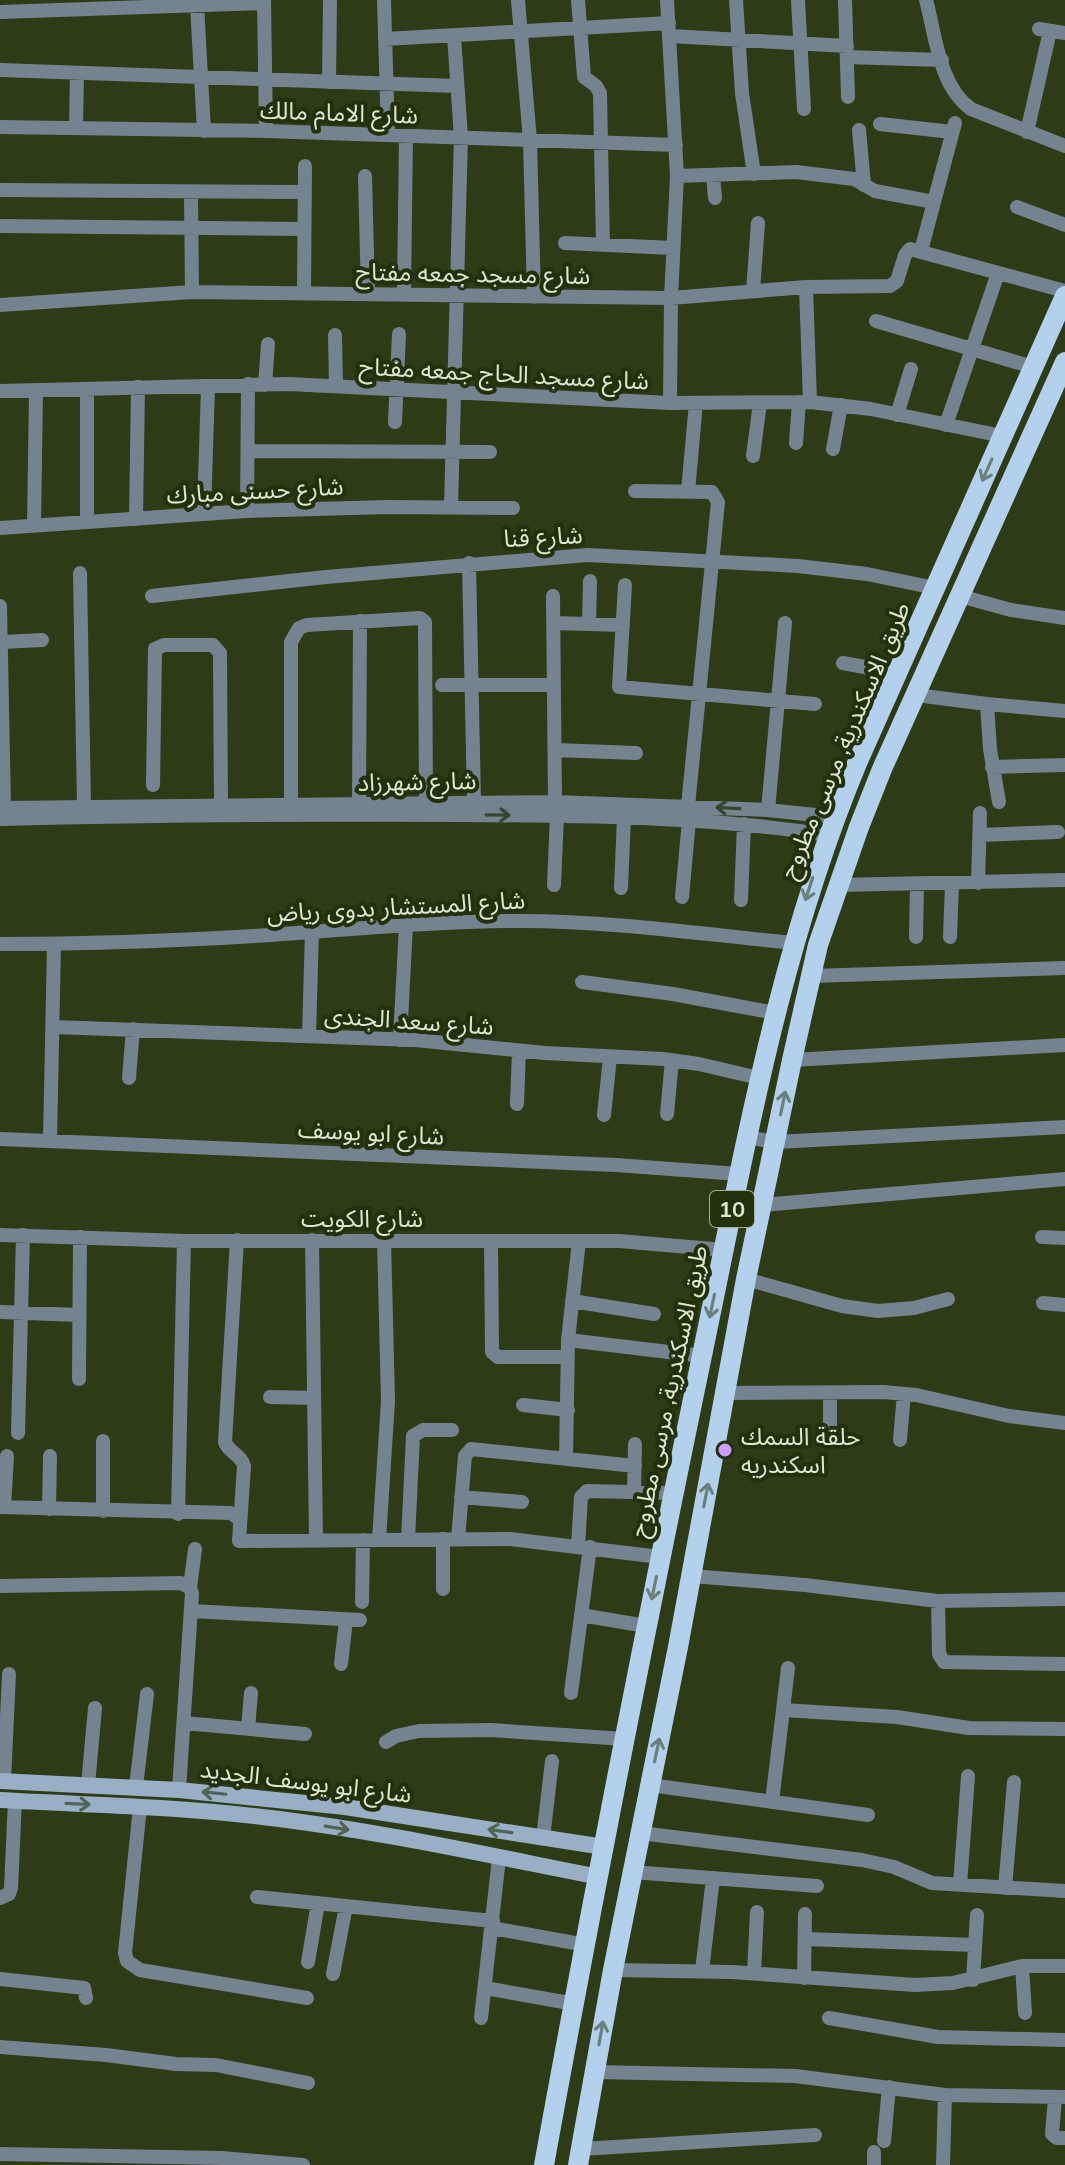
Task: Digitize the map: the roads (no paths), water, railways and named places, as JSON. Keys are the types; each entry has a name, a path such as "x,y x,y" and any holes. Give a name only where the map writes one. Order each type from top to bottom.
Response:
{"main road":[{"name":"طريق الاسكندرية, مرسى مطروح","path":"544,2165 644,1634 759,1078 793,943 831,826 1065,294"},
{"name":"طريق الاسكندرية, مرسى مطروح","path":"581,2149 746,1279 810,976 838,885 882,769 1064,366"},
{"path":"644,1634 678,1647"},
{"path":"551,2128 581,2149"}],"street":[{"path":"329,82 330,0"},
{"path":"384,0 388,135"},
{"path":"518,0 530,140 534,297"},
{"path":"578,0 584,77 600,93 603,245"},
{"path":"667,0 677,176 670,403"},
{"path":"736,0 742,93 754,174"},
{"path":"798,0 804,109"},
{"path":"845,0 848,97"},
{"path":"926,0 947,81 961,102 971,109 1065,146"},
{"path":"0,12 39,6 264,2 266,131"},
{"path":"204,131 201,78 207,3"},
{"path":"385,39 581,29 669,30 737,40 942,60"},
{"path":"1027,132 1056,29"},
{"path":"451,507 461,137 454,36"},
{"path":"0,70 457,86"},
{"path":"76,128 77,73"},
{"path":"880,124 954,127 921,251 1065,294"},
{"name":"شارع الامام مالك","path":"0,127 266,131 676,145"},
{"path":"859,130 864,185"},
{"path":"404,293 406,136"},
{"path":"304,292 305,166"},
{"path":"677,176 796,172 854,179 875,191 934,202"},
{"path":"713,175 715,198"},
{"path":"365,176 368,293"},
{"path":"0,190 305,192"},
{"path":"191,193 192,292"},
{"path":"1017,207 1065,225"},
{"path":"753,291 758,223"},
{"path":"0,226 304,229"},
{"path":"565,243 673,248"},
{"name":"شارع مسجد جمعه مفتاح","path":"0,305 192,292 671,298 806,287 894,284 907,251 921,251"},
{"path":"946,425 998,273"},
{"path":"796,443 804,402 806,287"},
{"path":"876,321 1033,367"},
{"path":"395,422 399,334"},
{"path":"335,335 336,386"},
{"path":"265,385 268,344"},
{"path":"897,415 911,369"},
{"path":"247,511 248,384"},
{"name":"شارع مسجد الحاج جمعه مفتاح","path":"0,391 248,384 670,403 804,402 841,405 1002,436"},
{"path":"204,513 208,386"},
{"path":"136,519 138,387"},
{"path":"87,389 87,522"},
{"path":"34,526 36,391"},
{"path":"688,491 696,403"},
{"path":"753,456 760,403"},
{"path":"833,449 841,405"},
{"path":"248,451 490,452"},
{"path":"635,491 712,492 718,502 682,897"},
{"name":"شارع حسنى مبارك","path":"0,528 247,511 513,508"},
{"name":"شارع قنا","path":"152,596 469,563 588,555 833,569 935,588"},
{"path":"469,563 474,802"},
{"path":"80,573 84,807"},
{"path":"589,624 590,581"},
{"path":"625,585 619,687 815,704"},
{"path":"553,596 554,885"},
{"path":"960,596 1011,610 1065,618"},
{"path":"0,606 1,812"},
{"path":"298,807 291,642 294,634 307,625 420,618 425,622 426,802"},
{"path":"359,803 360,621"},
{"path":"553,623 623,625"},
{"path":"768,810 785,623"},
{"path":"2,642 42,640"},
{"path":"153,785 155,649 164,645 213,645 220,653 221,805"},
{"path":"843,663 897,673"},
{"path":"442,685 554,685"},
{"path":"916,695 1065,711"},
{"path":"987,704 992,767 999,802"},
{"path":"555,750 636,753"},
{"path":"992,767 1065,765"},
{"name":"شارع شهرزاد","path":"1,812 474,802 624,817 768,810 831,826"},
{"name":"شارع شهرزاد","path":"25,813 84,807 221,805 556,809 689,813 744,824 831,826"},
{"path":"978,883 980,813"},
{"path":"621,888 624,817"},
{"path":"741,900 744,824"},
{"path":"980,835 1058,832"},
{"path":"838,885 1065,880"},
{"path":"950,937 952,884"},
{"path":"916,937 917,885"},
{"name":"شارع المستشار بدوى رياض","path":"0,944 54,944 468,922 630,925 793,943"},
{"path":"400,1040 406,925"},
{"path":"309,1036 312,931"},
{"path":"50,1141 54,944"},
{"path":"810,976 1065,968"},
{"path":"582,982 673,994 775,1013"},
{"name":"شارع سعد الجندى","path":"53,1027 400,1040 672,1060 759,1078"},
{"path":"129,1078 133,1029"},
{"path":"792,1060 1065,1045"},
{"path":"517,1104 519,1051"},
{"path":"604,1115 610,1057"},
{"path":"667,1114 672,1060"},
{"path":"747,1137 775,1142 1065,1127"},
{"name":"شارع ابو يوسف","path":"0,1139 584,1163 739,1174"},
{"path":"762,1205 1065,1179"},
{"name":"شارع الكويت","path":"0,1235 184,1241 632,1241 724,1250"},
{"path":"18,1433 23,1235"},
{"path":"79,1379 80,1237"},
{"path":"1042,1237 1065,1238"},
{"path":"237,1240 225,1442 240,1457 244,1466 238,1537 242,1542 510,1539 660,1557"},
{"path":"312,1240 316,1540"},
{"path":"362,1602 388,1401 384,1240"},
{"path":"178,1514 184,1241"},
{"path":"491,1241 492,1352 498,1357 567,1357"},
{"path":"566,1459 568,1340 579,1241"},
{"path":"746,1279 842,1306 878,1311 914,1308 948,1299"},
{"path":"572,1301 654,1314"},
{"path":"1043,1303 1065,1305"},
{"path":"0,1312 79,1315"},
{"path":"568,1340 702,1356"},
{"path":"725,1393 904,1394 1009,1416 1065,1423"},
{"path":"830,1393 830,1439"},
{"path":"900,1440 904,1394"},
{"path":"270,1397 314,1398"},
{"path":"523,1405 568,1410"},
{"path":"408,1539 413,1436 423,1430 452,1430"},
{"path":"103,1441 103,1511"},
{"path":"634,1493 635,1444"},
{"path":"443,1589 450,1539 461,1497 465,1456 471,1449 635,1466"},
{"path":"7,1456 2,1507 231,1513 239,1519"},
{"path":"49,1509 50,1456"},
{"path":"571,1693 581,1615 584,1493 592,1490 674,1493"},
{"path":"461,1497 522,1502"},
{"path":"179,1790 190,1588 195,1549"},
{"path":"691,1576 805,1585 938,1601 1065,1599"},
{"path":"0,1586 181,1583 190,1588"},
{"path":"938,1601 939,1654 944,1662 1065,1664"},
{"path":"191,1611 353,1620 341,1664"},
{"path":"581,1615 644,1634"},
{"path":"772,1802 788,1668"},
{"path":"2,1781 9,1674"},
{"path":"248,1729 251,1693"},
{"path":"136,1787 147,1694"},
{"path":"88,1785 95,1708"},
{"path":"783,1710 883,1715 969,1728 1065,1729"},
{"path":"184,1723 305,1734"},
{"path":"386,1742 407,1732 419,1731 505,1731 625,1739"},
{"path":"543,1838 552,1761"},
{"path":"960,1885 968,1776"},
{"name":"شارع ابو يوسف الجديد","path":"2,1781 179,1790 345,1807 604,1847"},
{"path":"1005,1888 1014,1782"},
{"path":"650,1785 868,1815"},
{"path":"0,1898 9,1894 11,1888 7,1800"},
{"name":"شارع ابو يوسف الجديد","path":"7,1800 265,1817 378,1834 599,1877"},
{"path":"140,1807 125,1953 127,1961 140,1970 307,1998"},
{"path":"640,1833 862,1860 894,1867 932,1883 1065,1891"},
{"path":"481,2018 499,1858"},
{"path":"632,1872 817,1886"},
{"path":"702,1971 713,1878"},
{"path":"257,1897 492,1925 586,1945"},
{"path":"308,1962 318,1903"},
{"path":"333,1974 346,1906"},
{"path":"754,1973 757,1912"},
{"path":"804,1978 805,1914"},
{"path":"973,1980 977,1915"},
{"path":"805,1939 975,1945"},
{"path":"613,1970 754,1973 915,1985 973,1980 1022,1966 1065,1966"},
{"path":"1022,1966 1025,2013"},
{"path":"0,1979 84,1988 86,1998"},
{"path":"485,1988 575,2004"},
{"path":"829,2018 938,2037 1065,2040"},
{"path":"0,2047 216,2065 308,2083"},
{"path":"595,2072 795,2076 945,2095 1060,2098 1052,2134 1065,2138"},
{"path":"877,2153 889,2087"},
{"path":"943,2165 945,2095"},
{"path":"581,2149 815,2135"},
{"path":"0,2154 21,2160 221,2161 303,2165"}],"place":[{"name":"حلقة السمك اسكندريه","path":"725,1450"}]}
